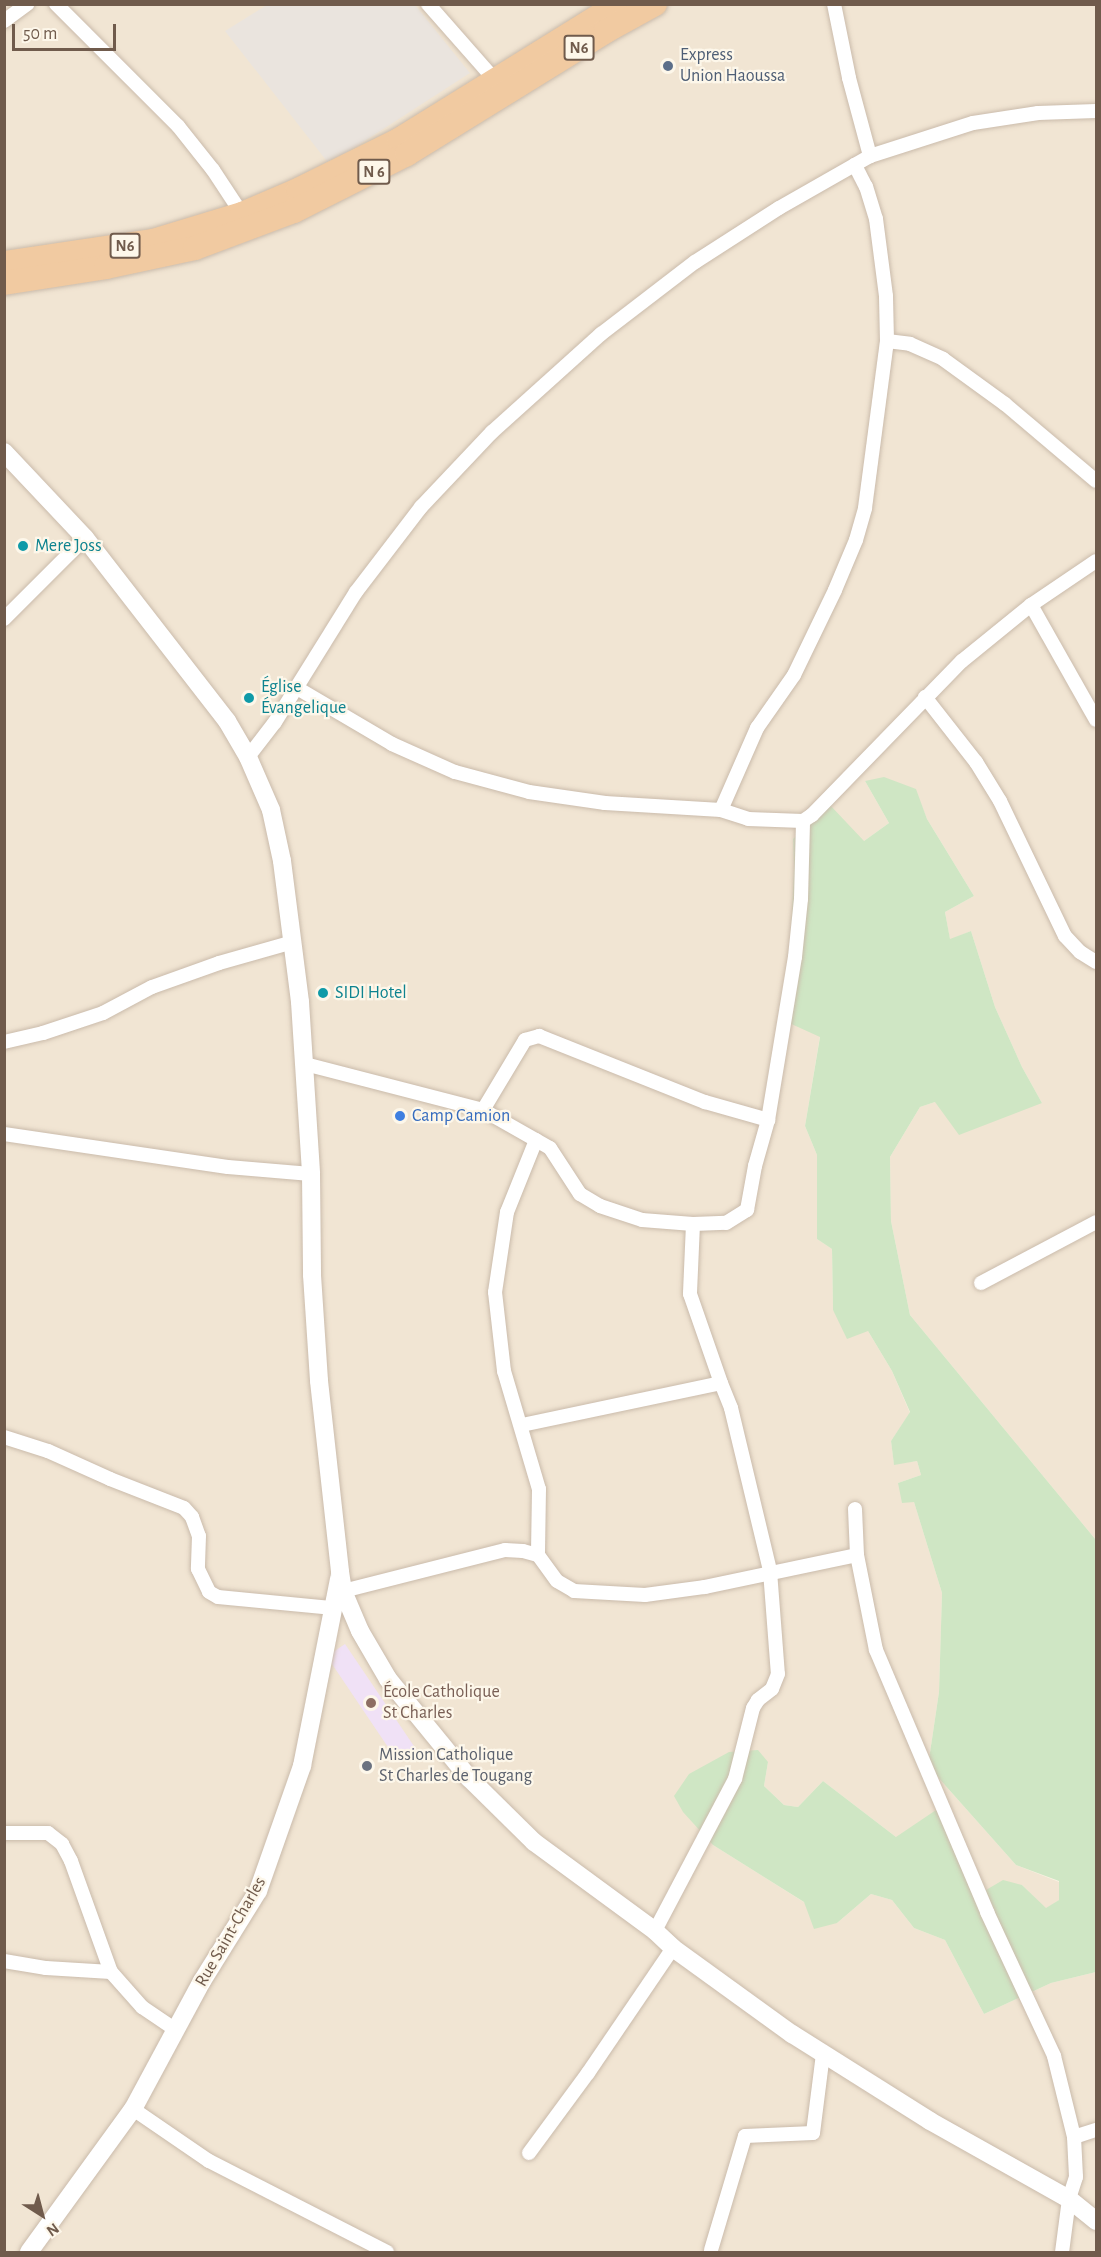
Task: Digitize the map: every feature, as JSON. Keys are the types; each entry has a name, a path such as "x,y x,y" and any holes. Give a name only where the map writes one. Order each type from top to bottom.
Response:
{"highway":[{"name":"N6","path":"499,87 618,4"},
{"name":"N6","path":"499,87 656,4"},
{"name":"N 6","path":"239,224 346,177 399,140 499,87"},
{"name":"N6","path":"4,263 153,241 239,224"},
{"name":"N6","path":"4,283 156,257 239,224"}],"street":[{"path":"4,21 27,4"},
{"path":"56,4 178,126 213,170 239,224"},
{"path":"428,4 499,87"},
{"path":"834,4 849,78 870,156"},
{"path":"248,757 297,688 356,592 413,516 492,432 602,334 695,262 779,208 870,156 973,123 1038,113 1096,111"},
{"path":"721,810 757,728 794,675 856,540 865,508 887,341 884,264 876,219 866,187 855,165"},
{"path":"887,341 910,344 943,358 1005,404 1096,481"},
{"path":"4,452 86,538 227,721 248,757 271,810 282,861 293,942 305,1064 311,1174 312,1275 319,1381 340,1572 343,1591 360,1631 388,1679 469,1778 534,1842 655,1931 673,1948 823,2055 930,2121 1069,2199 1096,2221"},
{"path":"4,619 86,538"},
{"path":"297,688 392,744 455,772 529,792 605,803 721,810 748,819 803,821 812,815 925,697 992,635 1031,605 1096,561"},
{"path":"1031,605 1096,720"},
{"path":"925,697 976,762 1000,801 1065,936 1080,952 1096,962"},
{"path":"305,1064 483,1110 550,1148 580,1194 600,1206 642,1220 693,1224 726,1223 747,1210 755,1166 768,1120 795,957 801,899 803,821"},
{"path":"4,1042 83,1020 152,987 219,963 293,942"},
{"path":"483,1110 525,1040 539,1036 705,1102 768,1120"},
{"path":"4,1134 228,1167 311,1174"},
{"path":"536,1140 507,1212 495,1292 504,1371 522,1425 539,1489 538,1556"},
{"path":"981,1283 1096,1222"},
{"path":"655,1931 735,1779 753,1708 758,1700 772,1689 778,1674 770,1571 732,1408 690,1294 693,1224"},
{"path":"522,1425 721,1383"},
{"path":"4,1437 48,1451 110,1479 184,1508 192,1517 199,1536 198,1569 202,1583 209,1592 218,1597 333,1608"},
{"path":"855,1509 857,1555 876,1650 987,1912 1054,2056 1074,2137 1076,2177 1069,2199 1062,2253"},
{"path":"343,1591 505,1550 523,1551 538,1556 557,1581 574,1591 645,1596 705,1587 770,1571 857,1555"},
{"name":"Rue Saint-Charles","path":"30,2253 133,2109 176,2030 258,1891 302,1766 340,1572"},
{"path":"4,1833 48,1833 62,1844 71,1861 111,1972 142,2007 176,2030"},
{"path":"530,2153 606,2048 673,1948"},
{"path":"4,1961 46,1968 111,1972"},
{"path":"711,2250 745,2136 813,2133 823,2055"},
{"path":"133,2109 209,2161 387,2253"},
{"path":"1074,2137 1096,2130"}],"shaded area":[{"path":"5,5 1096,5 1096,1540 910,1315 891,1221 890,1157 920,1107 935,1102 1042,1103 1022,1067 995,1007 971,931 950,940 945,912 974,896 927,819 915,789 865,781 889,823 864,841 793,839 794,867 787,1021 820,1036 805,1126 817,1155 817,1239 832,1249 833,1310 868,1331 892,1371 910,1413 891,1441 894,1464 917,1461 921,1475 898,1483 914,1502 942,1593 939,1692 928,1766 1016,1865 1059,1882 1059,1900 1046,1909 1022,1885 981,1894 896,1837 823,1781 798,1807 784,1805 764,1786 768,1762 713,1845 837,1923 871,1894 892,1900 914,1928 945,1940 984,2014 1051,1983 1096,1972 1096,2252 5,2252"},
{"path":"267,5 415,5 470,73 329,164 225,31"},
{"name":"École Catholique St Charles","path":"345,1644 417,1750 398,1762 327,1656"}],"green space":[{"path":"884,777 916,789 927,819 974,896 945,912 950,939 971,931 995,1007 1022,1067 1042,1103 959,1135 935,1102 920,1107 890,1157 891,1221 910,1315 1096,1540 1096,1972 1051,1983 984,2014 945,1940 914,1928 892,1900 871,1894 837,1923 814,1929 804,1902 713,1845 683,1812 674,1796 689,1774 729,1752 758,1750 768,1762 764,1786 784,1805 798,1807 823,1781 896,1837 939,1808 981,1893 1003,1880 1022,1885 1046,1908 1059,1900 1059,1881 1016,1865 928,1766 939,1692 942,1593 914,1502 902,1503 898,1483 921,1475 917,1461 894,1465 891,1441 910,1412 892,1371 868,1331 847,1339 833,1310 832,1249 817,1239 817,1155 805,1126 820,1037 787,1022 794,867 793,839 829,804 864,841 889,823 865,781"}],"place":[{"name":"Express Union Haoussa","path":"668,66"},
{"name":"Mere Joss","path":"23,546"},
{"name":"Église Évangelique","path":"249,698"},
{"name":"SIDI Hotel","path":"323,993"},
{"name":"Camp Camion","path":"400,1116"},
{"name":"École Catholique St Charles","path":"371,1703"},
{"name":"Mission Catholique St Charles de Tougang","path":"367,1766"}]}
